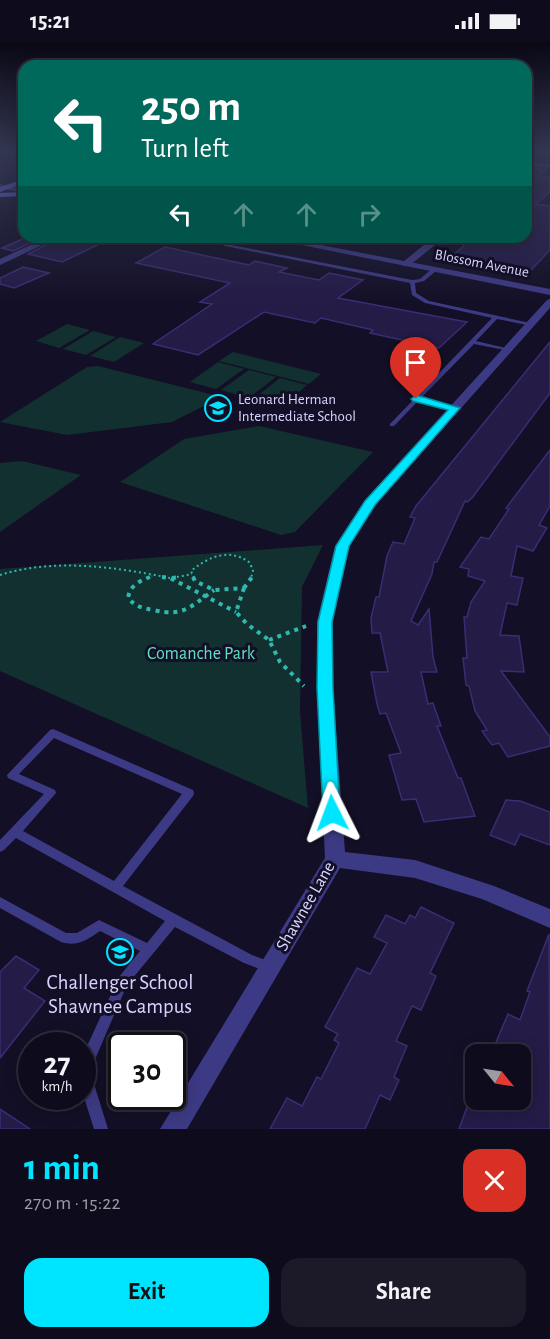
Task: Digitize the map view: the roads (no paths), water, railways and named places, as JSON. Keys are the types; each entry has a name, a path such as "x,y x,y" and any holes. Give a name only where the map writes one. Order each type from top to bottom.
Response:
{"street":[{"path":"0,261 41,243"},
{"name":"Blossom Avenue","path":"297,243 550,292"},
{"path":"406,264 433,243"},
{"name":"Shawnee Lane","path":"172,1129 335,859 325,688 325,622 342,546 370,503 550,302"},
{"path":"335,859 415,869 487,892 550,919"}],"lane":[{"path":"221,243 412,282 422,280 435,269"},
{"path":"412,282 414,294 427,302 532,324"},
{"path":"392,425 496,317"},
{"path":"474,342 508,350"},
{"path":"416,399 454,408"},
{"path":"0,848 51,794 12,775 53,733 189,793 116,887"},
{"path":"15,832 173,920 248,959 270,967"},
{"path":"0,902 65,938 79,938 99,925 148,949"},
{"path":"101,1129 83,1071 123,981 173,920"}],"place":[{"name":"Leonard Herman Intermediate School","path":"218,408"},
{"name":"Challenger School Shawnee Campus","path":"120,952"}],"park label":[{"name":"Comanche Park","path":"201,653"}]}
